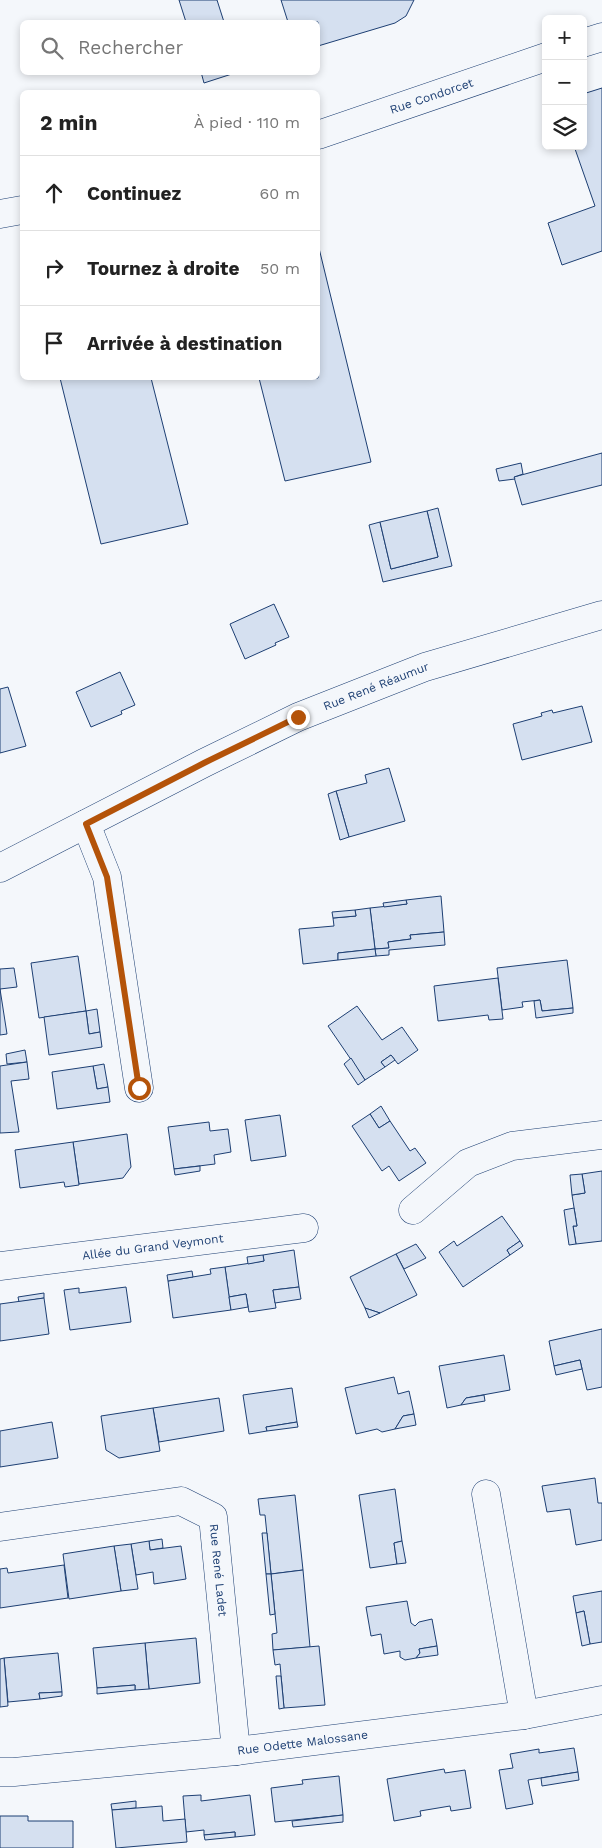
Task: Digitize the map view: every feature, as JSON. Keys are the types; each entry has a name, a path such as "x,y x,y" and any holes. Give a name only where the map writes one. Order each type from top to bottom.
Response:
{"street":[{"path":"587,42 602,37"},
{"name":"Rue Condorcet","path":"320,134 542,58"},
{"path":"0,214 20,210"},
{"name":"Rue René Réaumur","path":"0,868 298,717 425,667 602,615"},
{"path":"86,824 107,877 139,1088"},
{"path":"413,1210 468,1163 512,1146 602,1135"},
{"name":"Allée du Grand Veymont","path":"0,1266 304,1228"},
{"path":"486,1494 524,1715"},
{"name":"Rue René Ladet","path":"0,1528 181,1501 213,1517 236,1752"},
{"name":"Rue Odette Malossane","path":"0,1772 236,1752 524,1715 602,1700"}],"building":[{"path":"179,0 217,0 223,20 185,20"},
{"path":"281,0 414,0 406,16 395,23 320,45 320,20 287,20"},
{"path":"202,75 229,75 204,83"},
{"path":"602,88 602,251 562,265 548,223 595,206 575,150 587,150 587,93"},
{"path":"320,252 371,462 285,481 260,380 320,380"},
{"path":"60,380 152,380 188,524 101,544"},
{"path":"602,453 602,485 522,505 514,477"},
{"path":"521,463 523,474 514,477 515,479 499,481 496,469"},
{"path":"438,508 452,566 383,582 369,525 380,522 391,569 438,557 427,511"},
{"path":"427,511 438,557 391,569 380,522"},
{"path":"274,604 289,637 245,659 230,624"},
{"path":"120,672 135,705 121,711 122,714 91,727 76,692"},
{"path":"8,687 26,746 0,753 0,689"},
{"path":"582,706 592,742 522,760 513,724 542,716 541,713 552,710 553,713"},
{"path":"389,768 405,821 349,837 336,791 367,783 365,775"},
{"path":"336,791 349,837 340,840 328,794"},
{"path":"441,896 444,932 410,935 411,939 388,942 389,948 375,949 370,908 407,904 406,900"},
{"path":"406,900 407,904 384,907 383,903"},
{"path":"370,908 375,949 338,953 338,960 303,964 299,929 334,926 333,918 356,916 355,910"},
{"path":"355,910 356,916 333,918 332,912"},
{"path":"444,932 445,945 389,950 389,955 376,956 375,949 389,948 388,942 411,939 410,935"},
{"path":"375,949 376,956 338,960 338,953"},
{"path":"78,956 86,1011 39,1018 31,963"},
{"path":"567,960 573,1008 542,1011 540,1000 522,1002 523,1007 502,1010 497,968"},
{"path":"14,968 17,987 0,989 0,969"},
{"path":"498,978 503,1019 489,1020 488,1015 438,1021 434,986"},
{"path":"0,989 7,1034 0,1035"},
{"path":"540,1000 542,1011 573,1008 573,1013 536,1018 534,1001"},
{"path":"357,1006 382,1040 402,1027 418,1050 398,1064 391,1055 381,1062 385,1067 365,1080 328,1026"},
{"path":"97,1009 100,1032 89,1034 86,1011"},
{"path":"86,1011 89,1034 100,1032 102,1047 49,1055 44,1017"},
{"path":"25,1050 27,1062 7,1064 6,1054"},
{"path":"391,1055 395,1060 385,1067 381,1062"},
{"path":"351,1058 365,1080 358,1085 344,1064"},
{"path":"27,1062 29,1079 11,1081 19,1132 0,1133 0,1066"},
{"path":"104,1064 108,1087 97,1089 93,1066"},
{"path":"93,1066 97,1089 108,1087 110,1102 57,1109 52,1072"},
{"path":"381,1106 390,1121 379,1128 370,1114"},
{"path":"370,1114 379,1128 390,1121 410,1151 415,1148 426,1163 399,1181 389,1166 382,1171 352,1126"},
{"path":"280,1115 286,1156 251,1161 245,1120"},
{"path":"209,1122 210,1131 228,1129 231,1152 214,1155 215,1164 174,1169 168,1127"},
{"path":"127,1134 131,1167 123,1178 79,1184 73,1142"},
{"path":"73,1142 79,1185 65,1187 64,1182 20,1188 15,1150"},
{"path":"200,1166 200,1171 175,1175 174,1169"},
{"path":"602,1171 602,1241 576,1244 573,1226 577,1226 572,1195 585,1193 582,1174"},
{"path":"582,1174 585,1193 572,1195 570,1175"},
{"path":"574,1208 577,1226 573,1226 576,1244 569,1245 564,1210"},
{"path":"502,1216 520,1241 507,1250 510,1255 463,1287 439,1252 454,1241 457,1246"},
{"path":"520,1241 523,1246 510,1255 507,1250"},
{"path":"416,1244 426,1258 404,1269 396,1254"},
{"path":"294,1250 299,1287 273,1290 276,1308 249,1312 246,1294 229,1297 225,1267 264,1261 263,1255"},
{"path":"396,1254 417,1295 380,1313 365,1308 350,1277"},
{"path":"263,1255 264,1261 248,1264 247,1257"},
{"path":"225,1267 231,1310 173,1318 168,1281 211,1274 210,1269"},
{"path":"192,1271 193,1277 168,1281 167,1275"},
{"path":"126,1287 131,1322 70,1330 64,1290 79,1288 79,1293"},
{"path":"299,1287 301,1299 275,1303 273,1290"},
{"path":"44,1293 44,1298 19,1302 18,1297"},
{"path":"246,1294 248,1307 231,1310 229,1297"},
{"path":"44,1298 49,1334 0,1341 0,1304"},
{"path":"365,1308 380,1313 369,1318"},
{"path":"602,1329 602,1387 587,1390 580,1360 554,1366 549,1341"},
{"path":"504,1355 510,1390 466,1398 461,1405 447,1408 439,1366"},
{"path":"580,1360 582,1369 556,1375 554,1366"},
{"path":"394,1377 398,1394 409,1391 414,1414 403,1416 395,1429 382,1432 377,1429 356,1434 345,1388"},
{"path":"292,1388 297,1422 266,1427 267,1431 249,1434 243,1395"},
{"path":"484,1395 485,1401 461,1405 466,1398"},
{"path":"219,1398 224,1431 159,1442 153,1408"},
{"path":"153,1408 160,1451 119,1458 106,1450 101,1416"},
{"path":"414,1414 416,1425 395,1429 403,1416"},
{"path":"52,1422 58,1458 0,1467 0,1431"},
{"path":"297,1422 298,1427 267,1431 266,1427"},
{"path":"595,1478 598,1503 602,1503 602,1540 576,1545 570,1509 547,1512 542,1486"},
{"path":"395,1489 402,1541 394,1543 397,1564 370,1568 359,1495"},
{"path":"295,1495 303,1570 271,1574 265,1515 260,1515 258,1499"},
{"path":"262,1533 267,1533 271,1574 266,1574"},
{"path":"162,1539 163,1548 150,1550 149,1541"},
{"path":"149,1541 150,1550 181,1546 186,1579 154,1584 153,1572 136,1575 131,1544"},
{"path":"402,1541 406,1563 397,1564 394,1543"},
{"path":"131,1544 138,1589 121,1591 114,1546"},
{"path":"114,1546 121,1591 69,1599 63,1554"},
{"path":"64,1565 68,1598 0,1608 0,1569 7,1568 8,1573"},
{"path":"303,1570 310,1647 273,1650 272,1634 277,1633 271,1574"},
{"path":"266,1574 271,1574 275,1614 270,1615"},
{"path":"602,1591 602,1642 590,1644 584,1611 576,1613 573,1596"},
{"path":"407,1601 411,1623 415,1626 419,1622 432,1619 437,1646 419,1649 420,1653 416,1658 405,1660 400,1657 400,1651 384,1654 381,1634 371,1636 366,1607"},
{"path":"584,1611 590,1644 582,1646 576,1613"},
{"path":"196,1638 200,1683 149,1689 145,1643"},
{"path":"145,1643 149,1689 135,1690 135,1685 97,1688 93,1648"},
{"path":"319,1646 325,1705 284,1708 280,1664 275,1665 273,1650"},
{"path":"437,1646 438,1655 416,1658 420,1653 419,1649"},
{"path":"58,1653 62,1692 39,1693 40,1699 8,1702 4,1658"},
{"path":"4,1658 8,1706 0,1707 0,1659"},
{"path":"276,1676 281,1676 284,1708 279,1709"},
{"path":"135,1685 135,1690 97,1694 97,1688"},
{"path":"62,1692 62,1696 40,1699 39,1693"},
{"path":"574,1748 578,1772 528,1780 533,1804 506,1809 499,1770 513,1768 510,1754 539,1749 539,1753"},
{"path":"444,1769 445,1773 465,1770 471,1808 451,1811 450,1806 420,1811 421,1816 394,1821 387,1779"},
{"path":"578,1772 579,1780 542,1786 541,1778"},
{"path":"339,1776 343,1815 275,1822 271,1788 303,1784 302,1780"},
{"path":"201,1795 201,1801 250,1795 255,1835 235,1837 235,1832 204,1835 204,1830 186,1832 183,1796"},
{"path":"136,1801 136,1808 112,1810 111,1804"},
{"path":"162,1806 163,1821 185,1819 187,1842 116,1848 112,1810"},
{"path":"343,1815 343,1822 293,1827 292,1821"},
{"path":"0,1816 28,1816 28,1821 73,1821 73,1848 0,1848"},
{"path":"235,1832 235,1837 205,1840 204,1835"}],"route":[{"path":"139,1088 107,877 86,824 298,717"}]}
